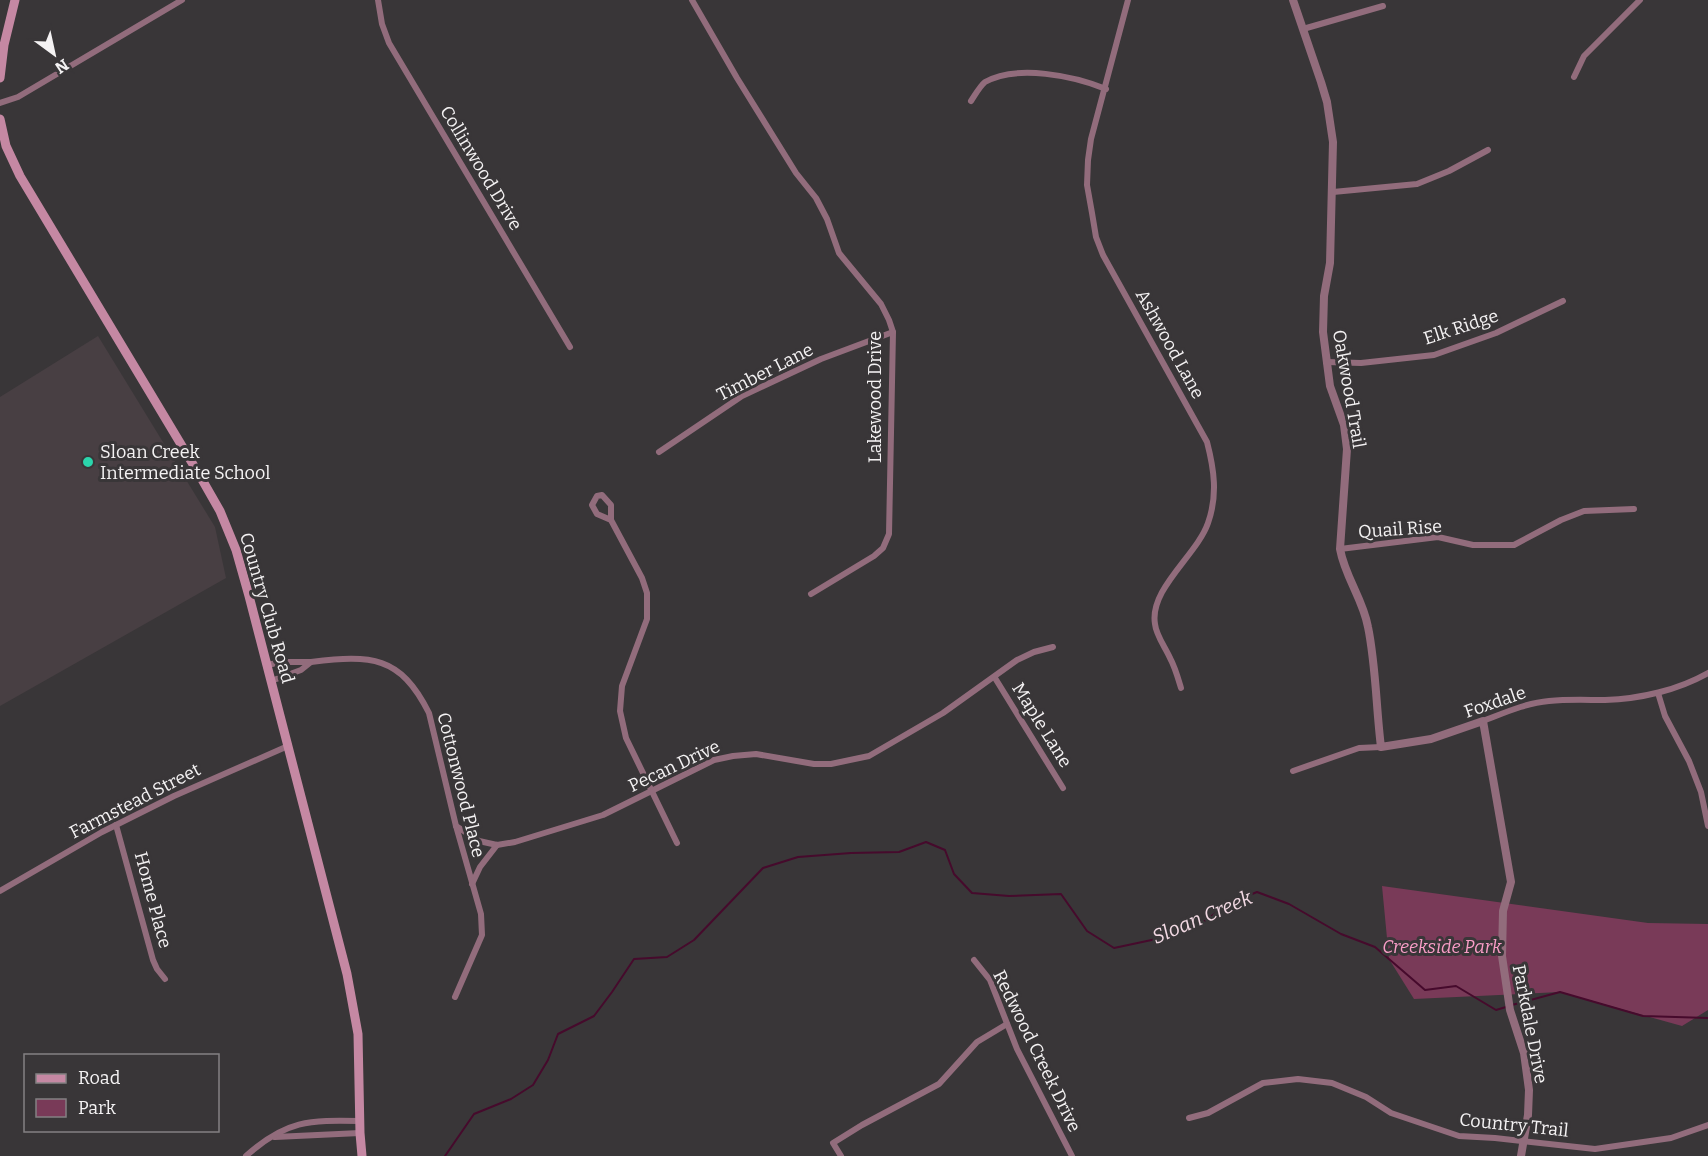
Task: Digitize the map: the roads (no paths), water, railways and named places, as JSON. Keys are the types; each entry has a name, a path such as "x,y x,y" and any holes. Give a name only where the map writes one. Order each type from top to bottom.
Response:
{"main road":[{"path":"0,78 4,45 15,0"},
{"name":"Country Club Road","path":"0,119 6,146 20,176 220,510 236,550 347,974 358,1034 362,1156"}],"street":[{"path":"0,103 18,97 182,0"},
{"name":"Collinwood Drive","path":"378,0 382,24 389,43 570,346"},
{"name":"Lakewood Drive","path":"692,0 737,78 791,164 816,198 827,219 839,253 881,304 893,332 889,534 883,548 874,556 811,594"},
{"name":"Ashwood Lane","path":"1128,0 1091,139 1087,185 1096,237 1112,271 1206,442 1214,471 1214,496 1208,525 1161,593 1155,608 1155,625 1172,661 1181,688"},
{"name":"Oakwood Trail","path":"1293,0 1322,82 1333,142 1330,263 1323,312 1330,386 1344,425 1347,449 1340,549 1343,565 1361,602 1368,626 1381,747"},
{"path":"1574,76 1584,56 1640,0"},
{"path":"1303,28 1383,6"},
{"path":"971,101 984,83 1010,74 1042,74 1086,81 1106,89"},
{"path":"1333,192 1417,184 1449,171 1488,150"},
{"name":"Elk Ridge","path":"1326,362 1361,363 1434,355 1496,333 1563,300"},
{"name":"Timber Lane","path":"659,452 742,396 821,359 893,332"},
{"name":"Quail Rise","path":"1340,549 1438,537 1473,545 1514,545 1561,520 1584,512 1634,509"},
{"path":"611,520 642,578 647,593 647,619 622,686 620,711 626,738 677,843"},
{"name":"Pecan Drive","path":"497,845 515,842 603,815 714,760 756,754 814,764 831,764 869,756 943,713 995,678 1017,660 1053,646"},
{"name":"Cottonwood Place","path":"267,665 349,657 370,659 394,669 410,682 420,696 429,713 456,826 481,914 482,935 455,997"},
{"name":"Cottonwood Place","path":"271,681 301,670 311,662"},
{"name":"Foxdale","path":"1293,771 1359,748 1431,739 1514,709 1547,701 1608,700 1658,693 1708,673"},
{"name":"Maple Lane","path":"995,678 1063,788"},
{"path":"1658,693 1665,717 1689,761 1701,792 1708,826"},
{"name":"Parkdale Drive","path":"1483,721 1511,882 1501,924 1502,956 1510,1010 1524,1053 1529,1090 1521,1156"},
{"name":"Farmstead Street","path":"0,891 116,825 216,776 288,746"},
{"name":"Home Place","path":"116,825 153,960 165,980"},
{"path":"456,826 479,842 497,845 480,867 472,884"},
{"name":"Redwood Creek Drive","path":"974,960 990,980 1022,1059 1072,1156"},
{"path":"841,1156 833,1143 939,1084 977,1042 1007,1024"},
{"name":"Country Trail","path":"1189,1118 1208,1113 1263,1083 1298,1079 1332,1083 1366,1097 1391,1113 1460,1136 1595,1149 1671,1138 1708,1125"},
{"path":"246,1156 291,1125 318,1120 360,1121"},
{"path":"271,1137 360,1133"}],"waterway":[{"name":"Sloan Creek","path":"445,1156 474,1114 511,1099 533,1085 548,1060 558,1034 594,1016 634,959 667,957 694,940 763,868 798,857 899,852 926,842 945,850 954,874 972,893 1009,896 1061,894 1087,931 1114,948 1161,938 1203,922 1230,903 1257,892 1289,904 1341,934 1375,947 1425,990 1456,986 1496,1010 1506,1007"},
{"name":"Sloan Creek","path":"1512,1005 1560,992 1643,1016 1708,1018"}],"place":[{"name":"Sloan Creek Intermediate School","path":"88,462"}],"park label":[{"name":"Creekside Park","path":"1442,947"}]}
